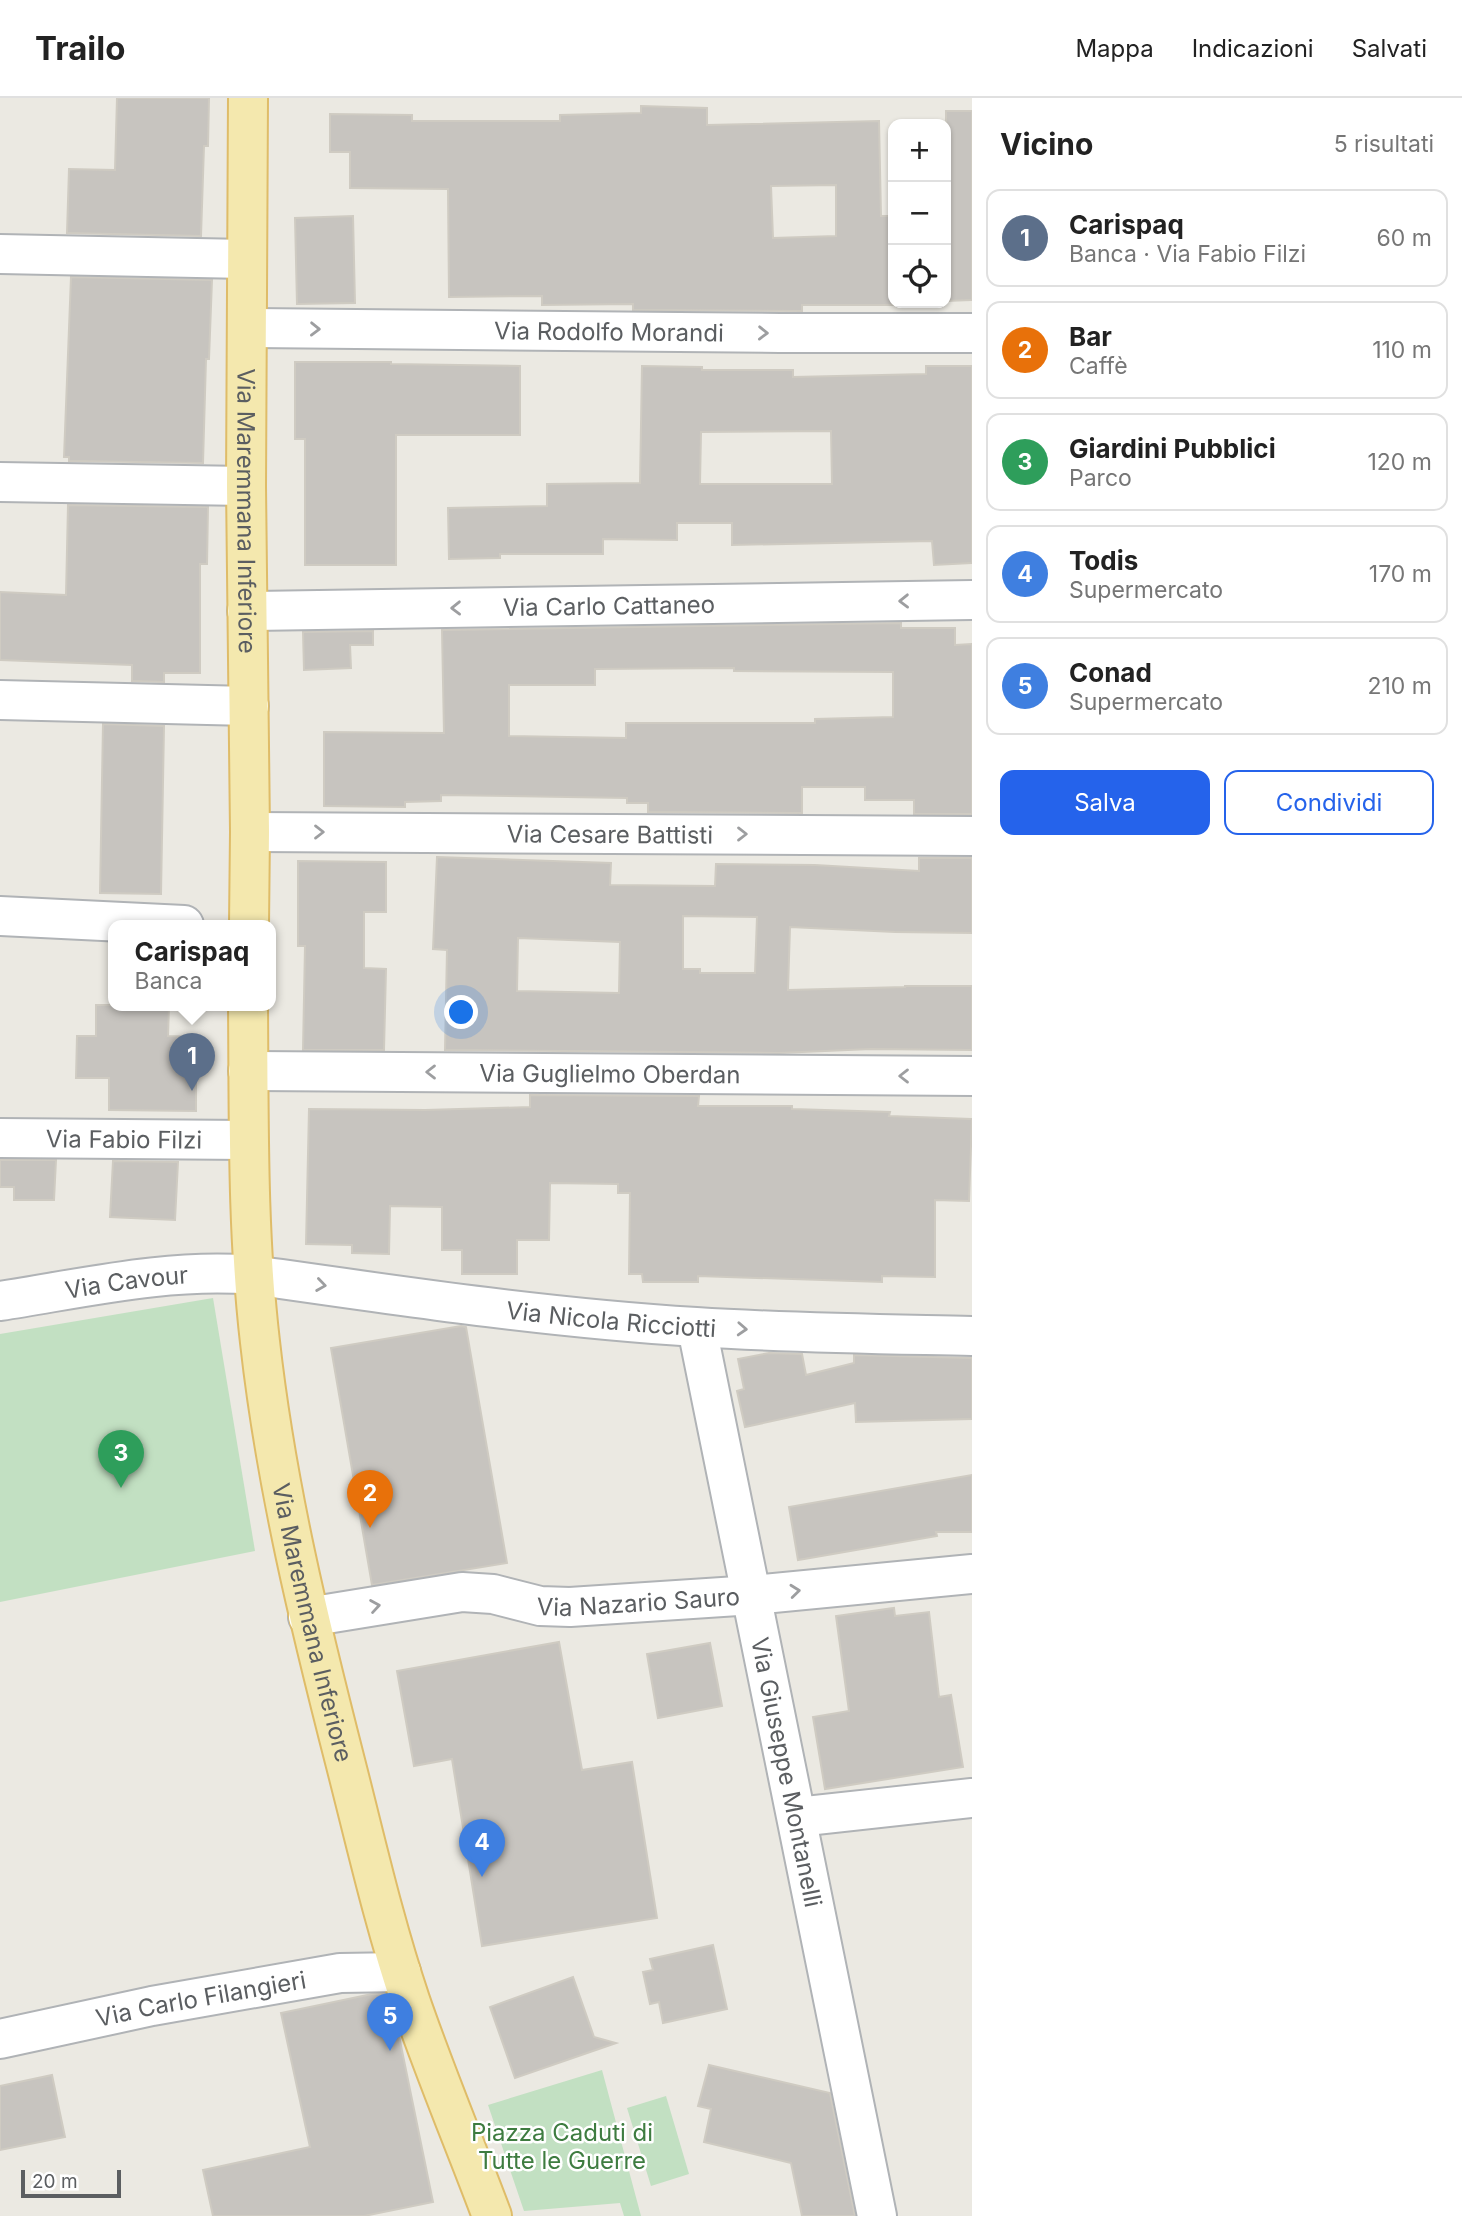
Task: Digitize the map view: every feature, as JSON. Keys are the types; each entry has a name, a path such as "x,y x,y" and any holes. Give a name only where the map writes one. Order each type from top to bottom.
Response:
{"main road":[{"name":"Via Maremmana Inferiore","path":"248,98 246,486 249,920"},
{"name":"Via Maremmana Inferiore","path":"248,1011 248,1140 253,1275 272,1435 283,1500 308,1618 386,1923 416,2018 492,2216"}],"street":[{"path":"0,254 246,259"},
{"name":"Via Rodolfo Morandi","path":"247,328 972,333"},
{"path":"0,482 246,486"},
{"name":"Via Carlo Cattaneo","path":"247,611 972,600"},
{"path":"0,700 249,706"},
{"name":"Via Cesare Battisti","path":"250,832 972,836"},
{"path":"0,916 108,921"},
{"name":"Via Guglielmo Oberdan","path":"248,1071 972,1076"},
{"name":"Via Fabio Filzi","path":"0,1138 248,1140"},
{"name":"Via Cavour","path":"0,1301 172,1274 253,1275"},
{"name":"Via Nicola Ricciotti","path":"253,1275 543,1314 697,1328 972,1336"},
{"name":"Via Giuseppe Montanelli","path":"697,1328 877,2216"},
{"name":"Via Nazario Sauro","path":"308,1618 462,1592 493,1594 540,1606 560,1607 753,1595 972,1574"},
{"path":"797,1817 972,1798"},
{"name":"Via Carlo Filangieri","path":"0,2039 152,2006 340,1973 401,1972"}],"green space":[{"path":"213,1298 255,1551 0,1602 0,1334"},
{"name":"Piazza Caduti di Tutte le Guerre","path":"602,2070 641,2216 624,2216 620,2203 524,2211 488,2105"},
{"path":"666,2096 689,2174 651,2186 627,2108"}],"building":[{"path":"117,98 209,98 208,146 204,146 201,236 67,233 69,169 115,170"},
{"path":"641,106 707,108 707,125 879,121 881,216 888,216 888,305 802,305 802,311 633,310 633,304 542,305 542,296 449,297 448,189 350,188 350,152 330,152 330,114 412,115 412,121 560,121 560,115 641,113","holes":["836,185 836,236 773,238 771,186"]},
{"path":"946,111 972,111 972,300 951,301 951,119 946,119"},
{"path":"353,216 355,303 297,304 295,218"},
{"path":"71,277 212,280 209,359 206,359 203,463 69,461 69,457 64,457"},
{"path":"295,362 520,366 520,435 396,435 396,565 305,565 305,439 295,439"},
{"path":"642,366 702,367 702,370 793,370 793,377 926,374 926,366 972,366 972,563 934,565 932,541 732,545 732,523 677,523 677,540 603,539 603,554 500,554 500,558 449,559 448,508 547,506 547,484 640,483","holes":["831,431 832,484 700,484 701,432"]},
{"path":"68,505 208,507 207,564 200,564 200,673 164,673 164,682 132,681 132,665 0,660 0,592 66,595"},
{"path":"901,623 901,628 955,628 955,645 972,644 972,814 914,814 914,800 865,800 865,787 802,787 802,813 648,812 648,803 627,803 627,798 441,795 441,801 405,802 405,807 324,806 324,732 444,733 442,630","holes":["734,668 734,671 893,672 893,717 815,719 815,723 626,723 626,738 509,736 509,685 595,685 595,669"]},
{"path":"373,631 373,645 350,645 351,668 304,670 303,632"},
{"path":"103,724 164,726 161,894 100,893"},
{"path":"437,857 611,863 610,885 715,886 716,864 815,865 919,871 919,858 972,858 972,933 790,927 788,990 972,986 972,1050 871,1049 779,1053 445,1050 447,950 433,949","holes":["683,916 757,917 755,973 700,973 700,969 683,969","518,938 620,942 619,993 517,991"]},
{"path":"298,861 386,862 386,912 364,912 364,968 386,969 384,1050 303,1050 305,946 298,946"},
{"path":"96,1005 108,1005 108,1011 169,1011 168,1036 196,1037 196,1111 109,1110 109,1078 76,1078 77,1036 96,1036"},
{"path":"530,1095 699,1096 698,1106 792,1106 792,1109 890,1112 889,1116 972,1119 969,1201 935,1200 935,1277 882,1276 882,1282 698,1276 698,1282 643,1282 642,1274 629,1274 630,1193 618,1193 618,1184 550,1183 549,1240 517,1240 517,1274 462,1274 462,1250 442,1250 442,1207 390,1206 389,1254 352,1253 352,1245 306,1244 309,1109 530,1107"},
{"path":"0,1160 56,1160 54,1200 14,1200 14,1187 0,1187"},
{"path":"113,1161 178,1162 175,1220 110,1217"},
{"path":"466,1327 507,1563 372,1585 331,1348"},
{"path":"769,1353 802,1354 806,1375 854,1363 854,1355 972,1358 972,1419 856,1422 855,1403 745,1427 737,1391 744,1389 738,1359"},
{"path":"972,1475 972,1532 936,1532 937,1536 798,1560 789,1507"},
{"path":"894,1608 895,1616 929,1612 939,1697 951,1695 963,1767 825,1789 813,1717 849,1711 836,1616"},
{"path":"559,1642 582,1770 632,1762 657,1918 482,1946 452,1759 414,1766 397,1671"},
{"path":"710,1643 722,1706 658,1718 647,1654"},
{"path":"713,1945 727,2009 663,2023 659,2002 650,2004 643,1972 653,1970 650,1959"},
{"path":"573,1977 594,2037 616,2043 515,2078 490,2007"},
{"path":"372,1994 385,1994 398,2031 433,2202 364,2216 213,2216 203,2170 310,2147 281,2013"},
{"path":"709,2065 830,2093 855,2216 802,2216 791,2163 704,2142 711,2109 698,2106"},
{"path":"52,2075 65,2137 0,2150 0,2086"}],"place":[{"name":"Carispaq","path":"192,1091"},
{"name":"Giardini Pubblici","path":"121,1488"},
{"name":"Bar","path":"370,1528"},
{"name":"Todis","path":"482,1877"},
{"name":"Conad","path":"390,2051"}]}
